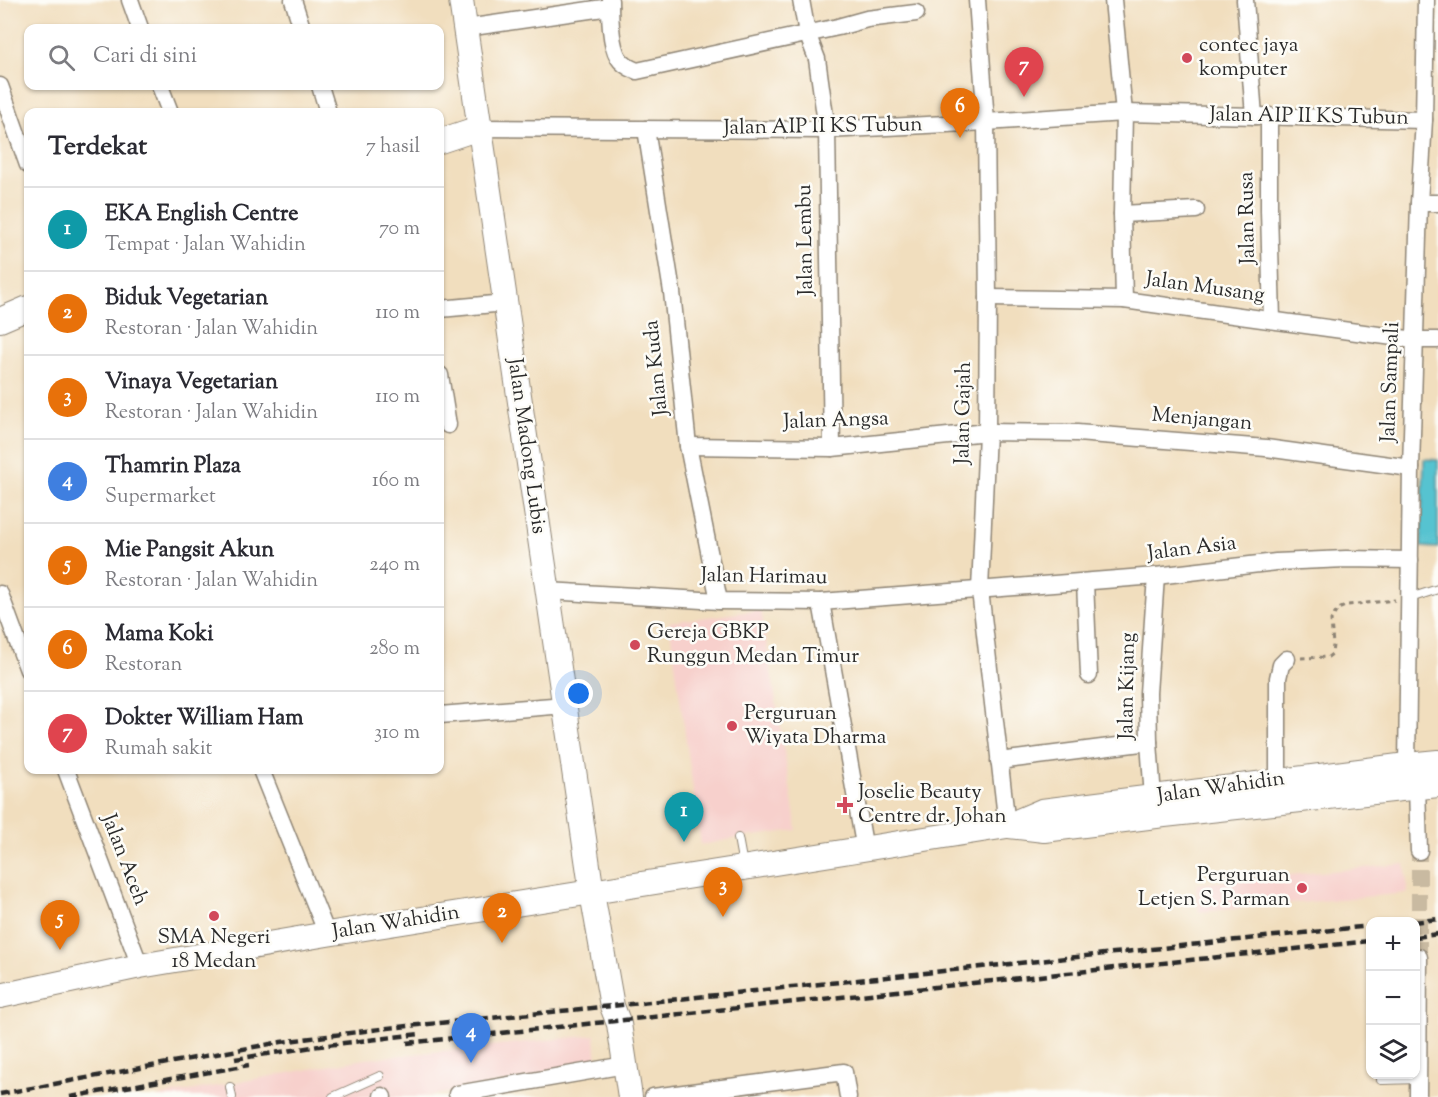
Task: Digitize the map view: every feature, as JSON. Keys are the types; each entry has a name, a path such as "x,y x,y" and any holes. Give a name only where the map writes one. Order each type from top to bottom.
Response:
{"street":[{"path":"130,0 139,24"},
{"path":"293,0 301,24"},
{"name":"Jalan Madong Lubis","path":"461,0 592,892 612,1006 619,1024 630,1097"},
{"name":"Jalan Lembu","path":"801,0 807,33 817,59 827,130 832,448"},
{"name":"Jalan Gajah","path":"977,0 986,122 988,298 987,432 980,590 1007,826"},
{"path":"1113,0 1124,113 1122,214 1124,300"},
{"name":"Jalan Rusa","path":"1245,0 1262,116 1269,210 1272,320"},
{"name":"Jalan Sampali","path":"1407,765 1411,468 1419,203 1424,120 1432,82 1426,0"},
{"path":"466,28 610,3 617,56 629,68 636,71 867,19 916,13"},
{"path":"0,86 24,154"},
{"path":"162,90 168,108"},
{"path":"321,90 327,108"},
{"name":"Jalan AIP II KS Tubun","path":"444,140 479,128 827,130 1124,113 1424,120"},
{"name":"Jalan Kuda","path":"646,129 672,292 688,446 720,601"},
{"path":"1419,203 1438,203"},
{"path":"1122,214 1196,210"},
{"name":"Jalan Musang","path":"988,298 1124,300 1415,339 1438,340"},
{"path":"444,309 505,303"},
{"path":"0,320 24,310"},
{"path":"444,400 448,425"},
{"name":"Jalan Angsa","path":"688,446 832,448 987,432"},
{"name":"Menjangan","path":"987,432 1077,433 1164,439 1266,448 1411,468"},
{"name":"Jalan Asia","path":"980,590 1156,576 1276,562 1346,559 1410,560"},
{"name":"Jalan Kijang","path":"1153,798 1148,693 1156,576"},
{"path":"1085,582 1089,675"},
{"name":"Jalan Harimau","path":"548,591 720,601 821,602 980,590"},
{"path":"0,594 24,659"},
{"path":"821,602 865,849"},
{"path":"1278,781 1278,678 1281,665 1287,658"},
{"path":"444,715 565,705"},
{"path":"999,761 1149,742"},
{"name":"Jalan Wahidin","path":"0,996 140,966 327,934 1007,826 1042,811 1438,762"},
{"name":"Jalan Aceh","path":"68,774 140,966"},
{"path":"263,774 327,934"},
{"path":"1419,851 1428,786"},
{"name":"Jalan Wahidin","path":"1007,826 1044,830 1164,814 1428,786"},
{"path":"1419,971 1419,1025"},
{"path":"456,1094 626,1065"},
{"path":"653,1097 844,1072 848,1097"},
{"path":"1418,1097 1419,1079"}],"lane":[{"path":"1410,598 1438,589"},
{"path":"738,838 743,868"},
{"path":"333,1097 380,1076"},
{"path":"1381,1079 1419,1079"},
{"path":"230,1087 232,1097"}],"path":[{"path":"1287,658 1328,657 1332,654 1331,620 1338,609 1348,605 1410,598"}],"shaded area":[{"name":"Perguruan Wiyata Dharma","path":"761,610 797,830 701,845 669,622"},
{"name":"Perguruan Letjen S. Parman","path":"1405,864 1408,893 1199,912 1196,884"},
{"path":"595,1035 597,1066 423,1097 156,1097 365,1059"}],"water":[{"path":"1424,459 1438,460 1438,548 1421,547"}],"tunnel":[{"path":"1419,851 1419,917"}],"railway":[{"path":"1420,921 1438,919"},
{"path":"0,1094 281,1042 388,1028 1366,926"},
{"path":"1420,936 1438,934"},
{"path":"407,1043 1366,941"},
{"path":"235,1059 419,1034"},
{"path":"70,1097 249,1065"}],"place":[{"name":"contec jaya komputer","path":"1187,58"},
{"name":"Dokter William Ham","path":"1024,97"},
{"name":"Mama Koki","path":"960,138"},
{"name":"Gereja GBKP Runggun Medan Timur","path":"635,645"},
{"name":"Perguruan Wiyata Dharma","path":"732,726"},
{"name":"Joselie Beauty Centre dr. Johan","path":"845,805"},
{"name":"EKA English Centre","path":"684,842"},
{"name":"Perguruan Letjen S. Parman","path":"1302,888"},
{"name":"SMA Negeri 18 Medan","path":"214,916"},
{"name":"Vinaya Vegetarian","path":"723,917"},
{"name":"Biduk Vegetarian","path":"502,943"},
{"name":"Mie Pangsit Akun","path":"60,950"},
{"name":"Thamrin Plaza","path":"471,1063"}]}
